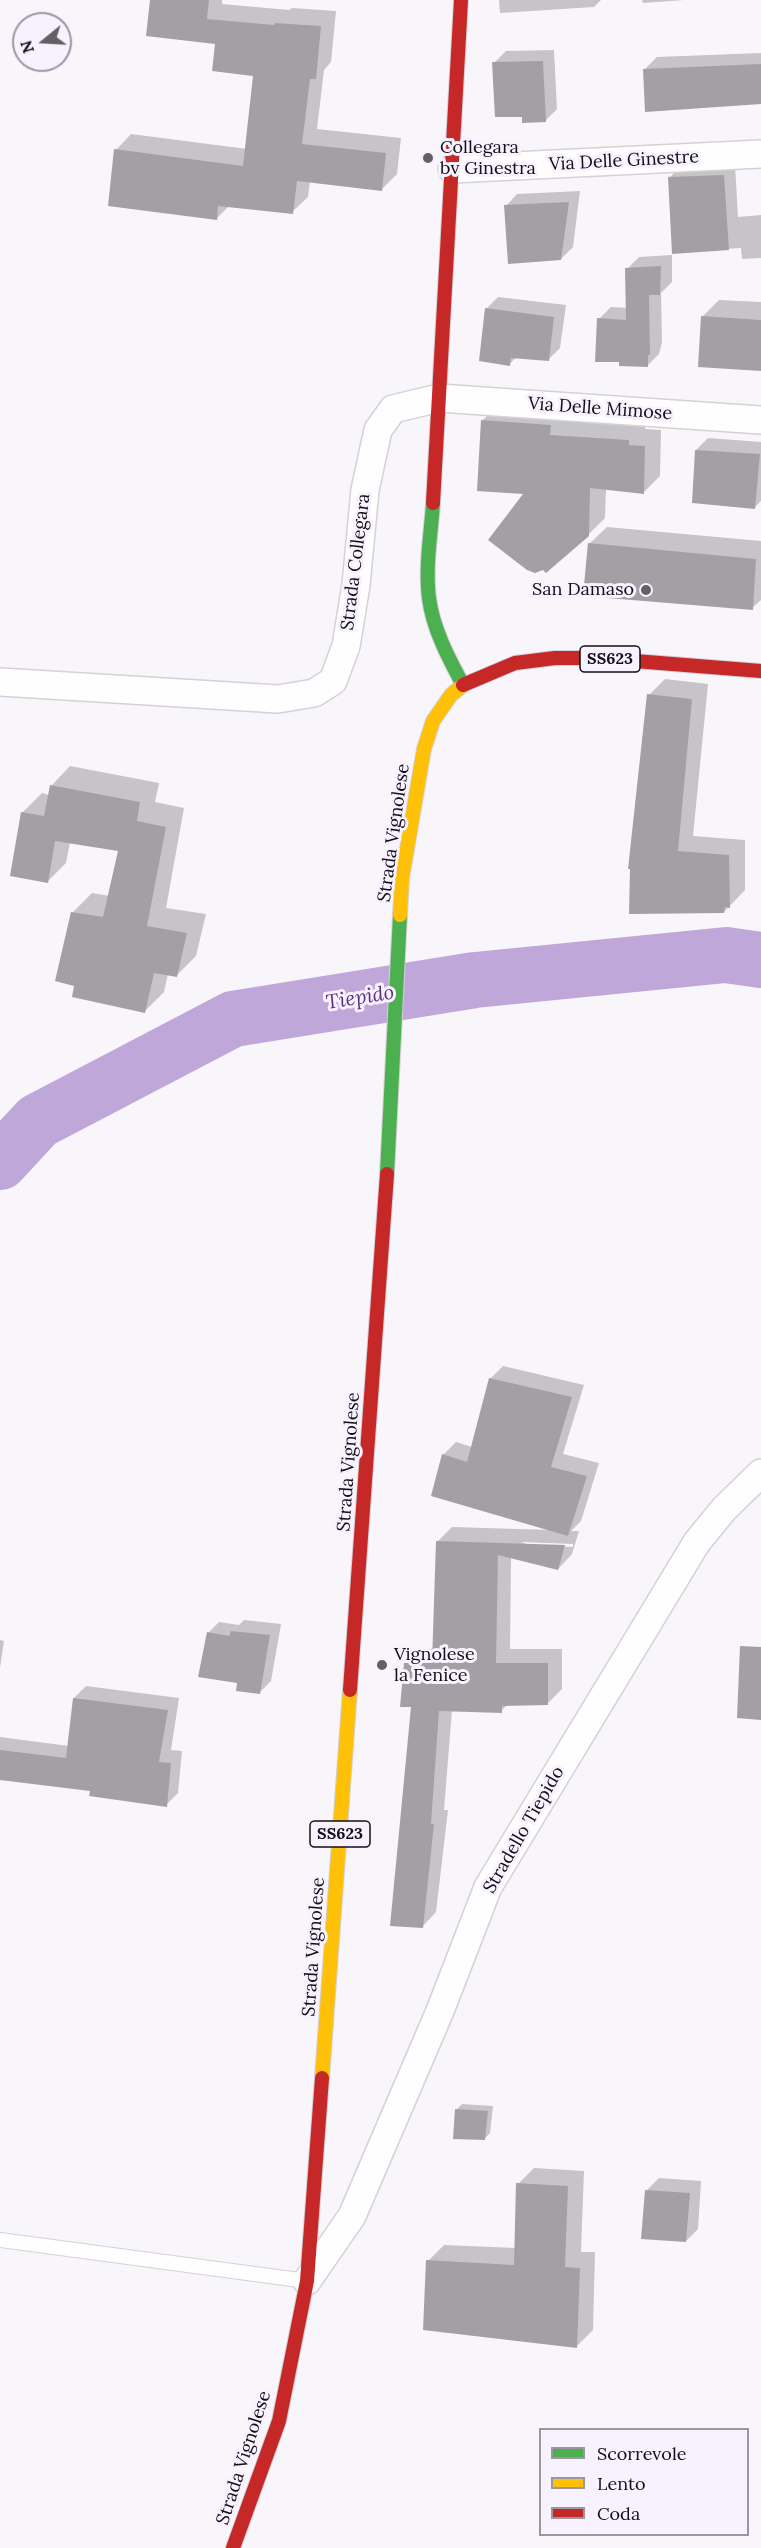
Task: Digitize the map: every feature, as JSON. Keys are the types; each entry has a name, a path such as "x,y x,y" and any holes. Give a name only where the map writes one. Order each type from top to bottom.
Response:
{"main road":[{"path":"461,0 428,598 434,629 463,685"},
{"name":"Strada Vignolese","path":"233,2548 279,2421 308,2281 392,1110 402,878 424,749 433,722 442,706 463,685 515,663 555,658 597,658 761,671"}],"street":[{"name":"Via Delle Ginestre","path":"452,169 761,154"},
{"name":"Via Delle Mimose","path":"439,398 761,420"},
{"name":"Strada Collegara","path":"0,682 278,699 314,693 333,681 346,646 356,585 365,490 378,430 393,409 439,398"},
{"name":"Stradello Tiepido","path":"308,2281 352,2216 440,2010 488,1887 697,1542 724,1509 761,1473"}],"lane":[{"path":"0,2240 308,2281"}],"building":[{"path":"150,0 209,0 207,19 274,25 275,23 321,26 316,79 310,79 302,144 386,153 382,191 297,181 293,214 218,206 217,220 108,206 114,149 243,166 253,76 212,71 215,44 146,36"},
{"path":"543,61 546,122 522,123 522,117 495,117 492,62"},
{"path":"761,64 761,104 645,112 643,69"},
{"path":"724,175 729,250 672,254 668,177"},
{"path":"569,202 561,260 508,264 504,205"},
{"path":"661,266 660,295 649,295 650,355 648,355 648,367 619,366 619,362 595,362 597,318 626,320 625,268"},
{"path":"485,308 554,317 549,361 511,358 510,366 479,361"},
{"path":"701,316 761,320 761,371 698,367"},
{"path":"481,420 551,425 550,435 629,440 629,445 645,446 644,494 590,488 589,536 546,573 543,570 535,573 527,570 488,540 523,494 477,491"},
{"path":"695,450 760,454 755,509 692,503"},
{"path":"588,543 756,559 753,610 583,596"},
{"path":"647,694 692,699 678,851 729,855 730,908 725,907 724,913 629,914 630,869 628,869"},
{"path":"50,785 140,802 137,821 166,827 147,926 187,933 177,977 154,973 145,1013 72,997 74,986 55,981 71,912 103,917 118,851 55,841 48,883 10,876 21,812 44,816"},
{"path":"489,1378 572,1397 551,1467 587,1476 568,1536 431,1496 442,1454 467,1462"},
{"path":"436,1541 565,1545 558,1570 498,1555 496,1663 548,1663 548,1705 502,1706 502,1713 439,1711 431,1824 434,1824 423,1928 390,1926 411,1707 400,1707 404,1663 432,1663"},
{"path":"231,1631 270,1635 260,1694 236,1691 237,1683 198,1677 207,1632 229,1636"},
{"path":"740,1646 761,1647 761,1720 737,1718"},
{"path":"73,1698 168,1710 159,1762 171,1763 167,1807 89,1796 90,1791 0,1780 0,1750 66,1758"},
{"path":"455,2109 488,2111 485,2140 453,2139"},
{"path":"516,2183 568,2186 565,2267 580,2268 577,2348 423,2330 426,2260 514,2265"},
{"path":"645,2190 690,2193 686,2242 641,2239"}],"waterway":[{"name":"Tiepido","path":"0,1162 38,1121 233,1019 475,980 726,955 761,960"}],"traffic: fast":[{"path":"433,503 428,562 429,598 438,632 463,685"},
{"path":"387,1174 400,915"}],"traffic: slow":[{"path":"400,915 402,878 424,749 433,721 451,695 463,685"},
{"path":"322,2078 350,1690"}],"traffic: jam":[{"path":"433,503 461,0"},
{"path":"463,685 515,663 555,658 597,658 761,671"},
{"path":"350,1690 387,1174"},
{"path":"233,2548 279,2421 307,2281 322,2078"}],"place":[{"name":"Collegara bv Ginestra","path":"428,158"},
{"name":"San Damaso","path":"646,590"},
{"name":"Vignolese la Fenice","path":"382,1665"}]}
